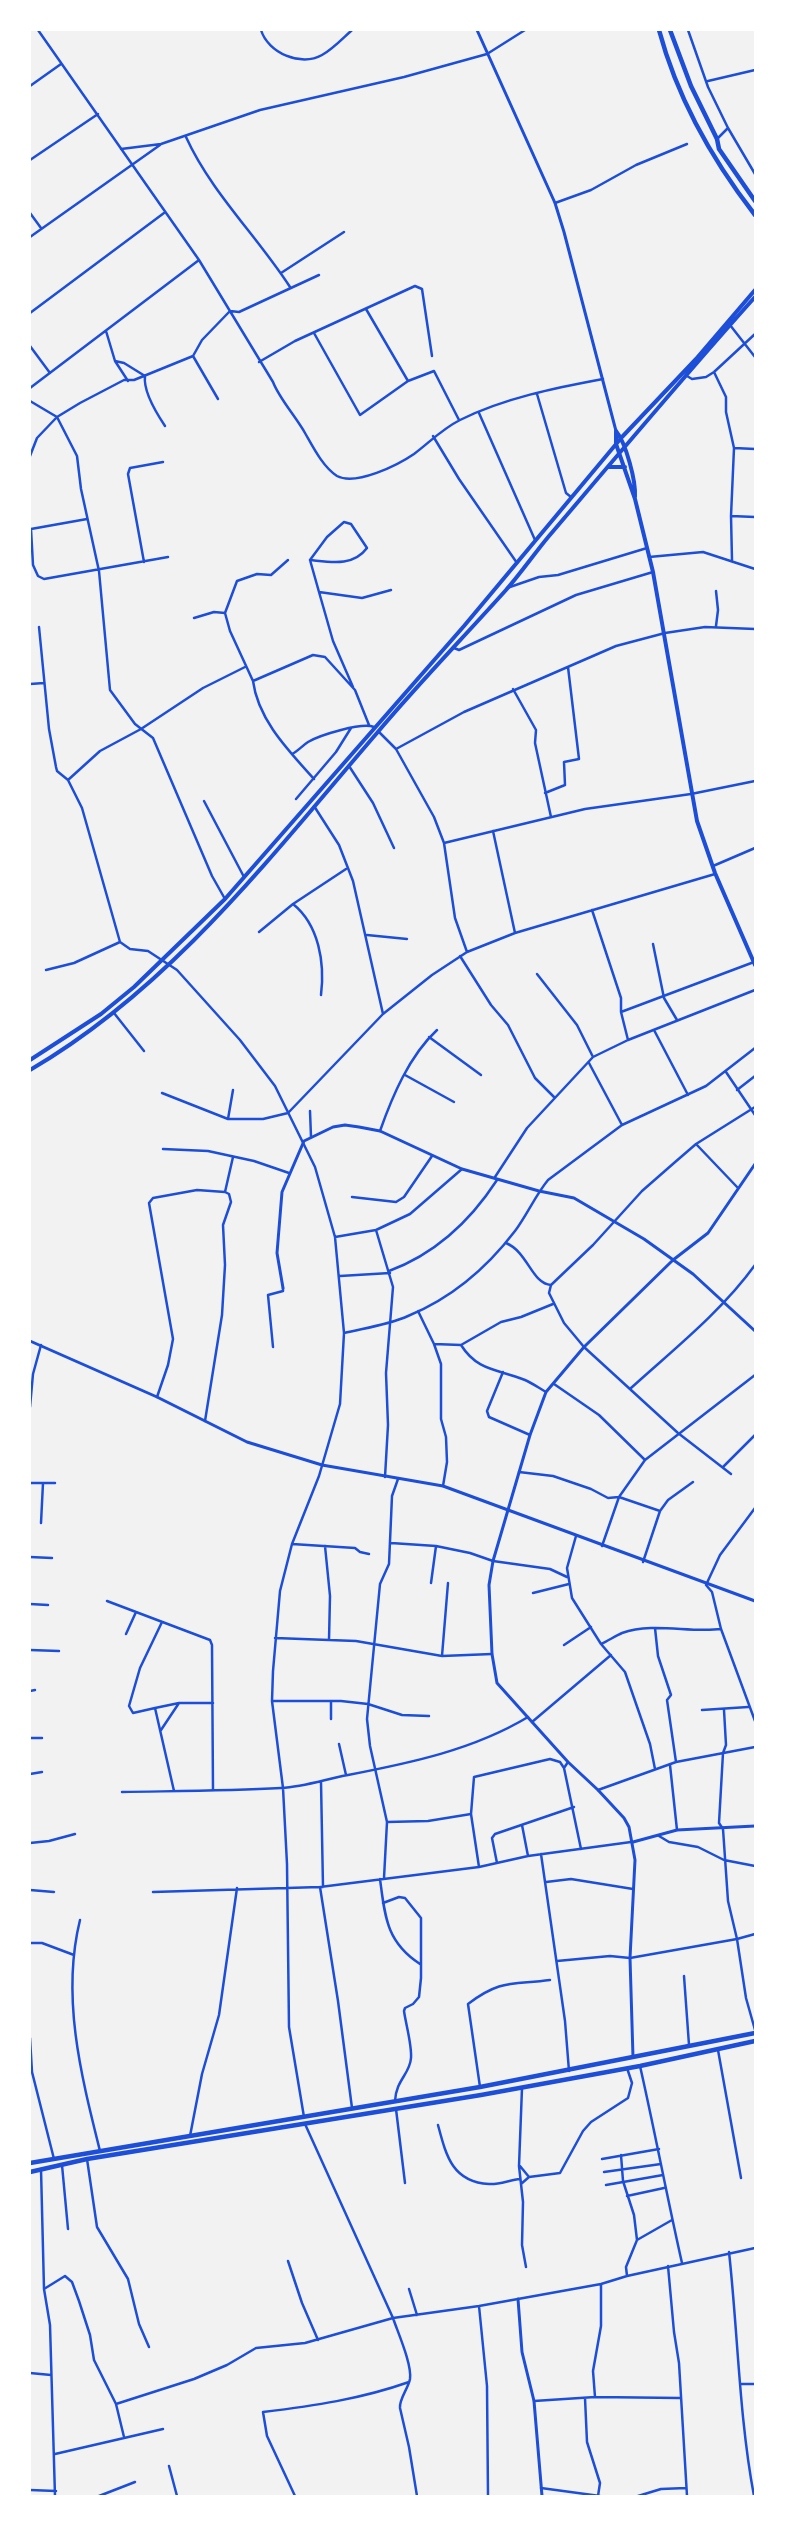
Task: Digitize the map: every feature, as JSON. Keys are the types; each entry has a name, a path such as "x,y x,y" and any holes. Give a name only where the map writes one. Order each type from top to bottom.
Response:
{"highway":[{"path":"659,30 681,91 712,154 755,215"},
{"path":"670,30 691,86 717,139 719,149 755,201"},
{"path":"30,2164 569,2071 755,2031"},
{"path":"30,2172 88,2160 522,2088 640,2066 755,2041"},
{"path":"600,2064 603,2073"}],"main road":[{"path":"30,1060 101,1014 163,961 225,899 371,726 518,564 616,444 696,359 755,290"},
{"path":"30,1070 63,1050 114,1013 170,965 229,905 378,731 508,588 619,453 755,297"},
{"path":"616,431 622,438 625,447 636,490 635,498"},
{"path":"616,431 616,444 635,498 653,572 697,821 715,874 755,963"},
{"path":"628,462 632,439"},
{"path":"608,467 625,467"}],"street":[{"path":"38,30 98,114 130,165 199,260 259,362 273,382 277,392 293,411 327,467 338,476 362,478 376,474 414,454 433,436 459,420 536,394 603,379"},
{"path":"261,30 267,42 276,52 287,56 313,59 323,55 352,30"},
{"path":"477,30 555,203 616,431"},
{"path":"121,149 161,144 260,110 404,77 487,54 525,30"},
{"path":"688,30 707,81 728,128 755,174"},
{"path":"30,86 61,64"},
{"path":"707,81 755,70"},
{"path":"30,160 98,114"},
{"path":"717,139 728,128"},
{"path":"186,137 192,150 223,196 290,287"},
{"path":"30,237 161,144"},
{"path":"555,203 591,190 636,165 687,144"},
{"path":"30,213 41,228"},
{"path":"30,313 164,213"},
{"path":"281,273 344,232"},
{"path":"30,388 199,260"},
{"path":"230,311 239,312 290,287 319,276"},
{"path":"259,362 314,333 415,286 422,289 432,356"},
{"path":"366,309 408,381"},
{"path":"30,456 37,438 57,417 80,402 124,380 128,381 145,376 193,356 202,340 230,311"},
{"path":"730,325 755,357"},
{"path":"106,331 115,361 128,381"},
{"path":"314,333 360,415 408,381 434,371 459,420"},
{"path":"687,376 692,379 706,377 714,372 755,334"},
{"path":"30,346 50,373"},
{"path":"193,356 218,400"},
{"path":"115,361 124,363 145,376"},
{"path":"714,372 726,397 726,412 734,448 731,516 732,560"},
{"path":"145,376 144,381 153,404 165,426"},
{"path":"536,394 566,494 572,498"},
{"path":"30,401 57,417 77,456 87,519 99,571 110,690 135,724 153,738 212,876 225,899"},
{"path":"479,413 536,542"},
{"path":"433,436 459,479 518,564"},
{"path":"734,448 755,449"},
{"path":"144,562 128,474 130,468 137,465 163,462"},
{"path":"731,516 755,517"},
{"path":"87,519 58,526 32,529 31,565 38,576 44,579 99,571 168,557"},
{"path":"344,522 351,524 366,548 360,557 343,562 310,560 327,537 344,522"},
{"path":"508,588 539,577 558,575 647,548"},
{"path":"649,557 704,552 755,569"},
{"path":"288,560 271,575 260,573 237,581 225,613 245,667 253,681 253,690 270,724 292,754 314,779"},
{"path":"292,754 309,742 351,728 371,726 333,641 310,560"},
{"path":"454,648 459,650 576,595 653,572"},
{"path":"318,592 362,598 391,590"},
{"path":"716,591 718,610 716,626"},
{"path":"194,618 214,612 225,613"},
{"path":"396,749 464,712 513,689 616,646 665,633 716,626 755,629"},
{"path":"39,627 44,683 56,767 59,774 68,780 82,808 120,942 130,949 148,951 181,974 240,1040 275,1086 304,1141 323,1192 335,1236 344,1333 340,1404 322,1466 292,1544 280,1591 275,1638 272,1701 283,1788 289,2027 304,2116"},
{"path":"253,681 313,655 320,655 331,661 355,690"},
{"path":"68,780 100,751 142,729 204,688 245,667"},
{"path":"545,793 565,785 564,762 579,759 568,667"},
{"path":"30,684 44,683"},
{"path":"513,689 536,730 535,744 551,817"},
{"path":"296,799 336,752 351,728"},
{"path":"378,731 396,749 424,796 444,843 455,918 467,952"},
{"path":"349,766 373,803 394,848"},
{"path":"444,843 551,817 691,794 755,781"},
{"path":"204,800 244,877"},
{"path":"314,806 338,845 357,894 384,1014"},
{"path":"493,831 515,933"},
{"path":"712,866 755,848"},
{"path":"259,932 293,904 346,869"},
{"path":"162,1093 228,1119 263,1119 288,1113 384,1014 432,975 467,952 515,933 715,874"},
{"path":"293,904 304,913 320,951 324,976 321,995"},
{"path":"592,910 622,998 621,1012 628,1040"},
{"path":"366,936 407,940"},
{"path":"46,970 74,963 120,942"},
{"path":"653,944 664,998 678,1021"},
{"path":"460,956 491,1005 508,1025 535,1078 554,1097"},
{"path":"621,1012 664,998 755,963"},
{"path":"537,974 577,1025 593,1057"},
{"path":"340,1276 390,1272 421,1257 448,1236 486,1197 527,1128 593,1057 628,1040 755,990"},
{"path":"114,1013 144,1051"},
{"path":"380,1132 389,1104 405,1075 430,1037 437,1030"},
{"path":"654,1030 688,1096"},
{"path":"430,1037 481,1075"},
{"path":"344,1333 390,1322 418,1311 452,1293 472,1279 506,1243 522,1222 539,1191 548,1180 622,1125 688,1096 726,1072 755,1048"},
{"path":"589,1063 622,1125"},
{"path":"726,1072 755,1115"},
{"path":"405,1075 454,1102"},
{"path":"737,1090 755,1076"},
{"path":"228,1119 233,1090"},
{"path":"731,1474 678,1433 584,1347 564,1323 549,1293 551,1285 593,1245 614,1220 696,1144 755,1106"},
{"path":"310,1111 311,1136"},
{"path":"273,1347 268,1295 283,1291 277,1253 282,1192 304,1141 332,1127 345,1125 380,1132 462,1168 539,1191 574,1198 614,1220 693,1274 755,1330"},
{"path":"696,1144 738,1188"},
{"path":"163,1149 208,1151 254,1161 289,1173"},
{"path":"352,1197 396,1202 404,1197 432,1156"},
{"path":"225,1192 233,1157"},
{"path":"633,2057 630,1958 635,1860 633,1842 624,1818 568,1762 497,1684 492,1654 488,1600 493,1561 530,1435 546,1392 584,1347 673,1260 708,1233 755,1164"},
{"path":"335,1236 376,1230 410,1214 462,1168"},
{"path":"157,1397 168,1365 172,1339 149,1203 153,1198 190,1191 225,1192 231,1198 223,1225 225,1265 222,1315 205,1422"},
{"path":"376,1230 383,1258 390,1272 393,1288 386,1373 388,1425 385,1477"},
{"path":"506,1243 515,1247 526,1259 530,1269 541,1283 551,1285"},
{"path":"631,1388 711,1316 723,1301 737,1290 755,1265"},
{"path":"434,1344 461,1345 500,1322 521,1317 553,1304"},
{"path":"418,1311 434,1344 441,1364 441,1419 446,1437 447,1462 443,1486"},
{"path":"30,1341 157,1397 247,1442 322,1466 443,1486 643,1562 755,1601"},
{"path":"30,1407 33,1374 41,1345"},
{"path":"461,1345 476,1363 485,1368 527,1380 546,1392"},
{"path":"503,1372 487,1411 489,1417 530,1435"},
{"path":"602,1546 619,1497 645,1460 755,1375"},
{"path":"552,1383 599,1415 645,1460"},
{"path":"723,1467 755,1435"},
{"path":"520,1472 553,1476 591,1489 608,1498 619,1497 660,1511"},
{"path":"384,1878 387,1822 368,1728 368,1704 380,1584 389,1564 392,1496 398,1479"},
{"path":"643,1562 660,1511 668,1500 693,1482"},
{"path":"41,1523 43,1483"},
{"path":"30,1484 55,1483"},
{"path":"706,1584 720,1556 755,1508"},
{"path":"576,1536 567,1568 572,1598 601,1644 625,1672 650,1744 655,1769"},
{"path":"391,1543 436,1546 470,1553 515,1566 539,1566 567,1577"},
{"path":"292,1544 355,1548 360,1552 369,1554"},
{"path":"325,1546 330,1596 330,1640"},
{"path":"431,1583 436,1546"},
{"path":"30,1557 52,1558"},
{"path":"442,1656 448,1583"},
{"path":"533,1593 569,1584"},
{"path":"706,1584 712,1592 721,1629 748,1707 755,1721"},
{"path":"107,1601 210,1640 212,1645 213,1790"},
{"path":"30,1604 48,1605"},
{"path":"126,1634 136,1612"},
{"path":"162,1622 140,1668 129,1706 133,1713 179,1703 213,1703"},
{"path":"564,1645 591,1627"},
{"path":"601,1644 622,1633 655,1628 706,1631 721,1629"},
{"path":"655,1628 658,1656 671,1695 667,1700 676,1762"},
{"path":"275,1638 374,1644 442,1656 492,1654"},
{"path":"30,1650 59,1652"},
{"path":"532,1722 611,1655"},
{"path":"30,1690 35,1690"},
{"path":"272,1701 331,1701 368,1704 402,1715 429,1716"},
{"path":"331,1701 331,1719"},
{"path":"161,1730 179,1703"},
{"path":"702,1710 748,1707"},
{"path":"156,1708 174,1791"},
{"path":"724,1710 726,1745 723,1753 719,1823 724,1830 724,1860 728,1901 737,1939 746,1998 755,2031"},
{"path":"122,1792 283,1788 321,1782 346,1775 414,1762 466,1746 506,1730 528,1717"},
{"path":"30,1738 42,1738"},
{"path":"338,1744 346,1775"},
{"path":"598,1790 676,1762 755,1747"},
{"path":"479,1867 471,1814 474,1777 550,1759 560,1762 564,1768 574,1808 581,1849"},
{"path":"564,1768 568,1762"},
{"path":"670,1765 677,1830"},
{"path":"30,1774 42,1772"},
{"path":"321,1782 322,1887 352,2108"},
{"path":"497,1863 493,1835 574,1808"},
{"path":"387,1822 428,1821 471,1814"},
{"path":"522,1826 528,1856"},
{"path":"153,1892 188,1892 237,1888 322,1887 479,1867 528,1856 633,1842 677,1830 724,1830 755,1826"},
{"path":"30,1842 50,1841 74,1834"},
{"path":"659,1836 669,1842 698,1847 724,1860 755,1866"},
{"path":"541,1854 557,1961 569,2071"},
{"path":"380,1879 386,1923 401,1950 420,1964"},
{"path":"546,1882 571,1879 633,1890"},
{"path":"190,2136 202,2074 219,2015 237,1888"},
{"path":"30,1890 54,1892"},
{"path":"383,1903 399,1897 405,1898 421,1918 421,1978 418,1997 404,2011 412,2058 409,2069 395,2089 394,2101"},
{"path":"80,1920 74,1955 72,2006 86,2097 100,2151"},
{"path":"557,1961 610,1956 630,1958 737,1939 755,1934"},
{"path":"30,1943 42,1943 74,1955"},
{"path":"684,1976 689,2045"},
{"path":"480,2087 468,2004 487,1990 497,1986 550,1980"},
{"path":"30,2038 32,2072 54,2159"},
{"path":"718,2048 741,2178"},
{"path":"640,2066 659,2149 664,2175 664,2188 682,2263"},
{"path":"522,2184 529,2177 560,2173 583,2130 591,2122 628,2098 632,2083 627,2068"},
{"path":"522,2088 519,2166 522,2184 522,2245 526,2267"},
{"path":"396,2109 406,2183"},
{"path":"305,2124 393,2318 410,2370 407,2392 400,2404 400,2408 417,2496"},
{"path":"438,2125 450,2162 463,2177 488,2184 520,2179"},
{"path":"602,2159 659,2149"},
{"path":"621,2155 624,2169 623,2181 634,2215 637,2240 626,2267 627,2276"},
{"path":"88,2160 97,2227 128,2280 139,2324 149,2347"},
{"path":"604,2172 661,2164"},
{"path":"62,2165 68,2229"},
{"path":"519,2166 529,2177"},
{"path":"41,2169 44,2289 50,2324 55,2496"},
{"path":"606,2185 623,2181 628,2183 664,2175"},
{"path":"627,2196 664,2188"},
{"path":"637,2240 672,2220"},
{"path":"116,2404 194,2380 227,2365 256,2348 318,2340 393,2318 479,2306 601,2284 668,2266 755,2248"},
{"path":"729,2252 737,2317 746,2457 754,2496"},
{"path":"288,2261 302,2303 318,2340"},
{"path":"668,2266 679,2363 687,2496"},
{"path":"44,2289 65,2276 72,2282 88,2328 94,2360 116,2404 124,2437"},
{"path":"595,2397 593,2371 601,2326 601,2284"},
{"path":"410,2290 417,2316"},
{"path":"518,2299 522,2352 534,2401 542,2496"},
{"path":"479,2306 487,2386 488,2496"},
{"path":"30,2373 50,2375"},
{"path":"295,2496 266,2436 263,2412 370,2396 409,2382"},
{"path":"740,2384 755,2384"},
{"path":"534,2401 595,2397 680,2398"},
{"path":"541,2488 599,2496 600,2483 587,2442 586,2398"},
{"path":"55,2454 163,2429"},
{"path":"168,2466 178,2496"},
{"path":"99,2496 135,2482"},
{"path":"638,2496 661,2489 686,2488"},
{"path":"30,2490 56,2491"}]}
